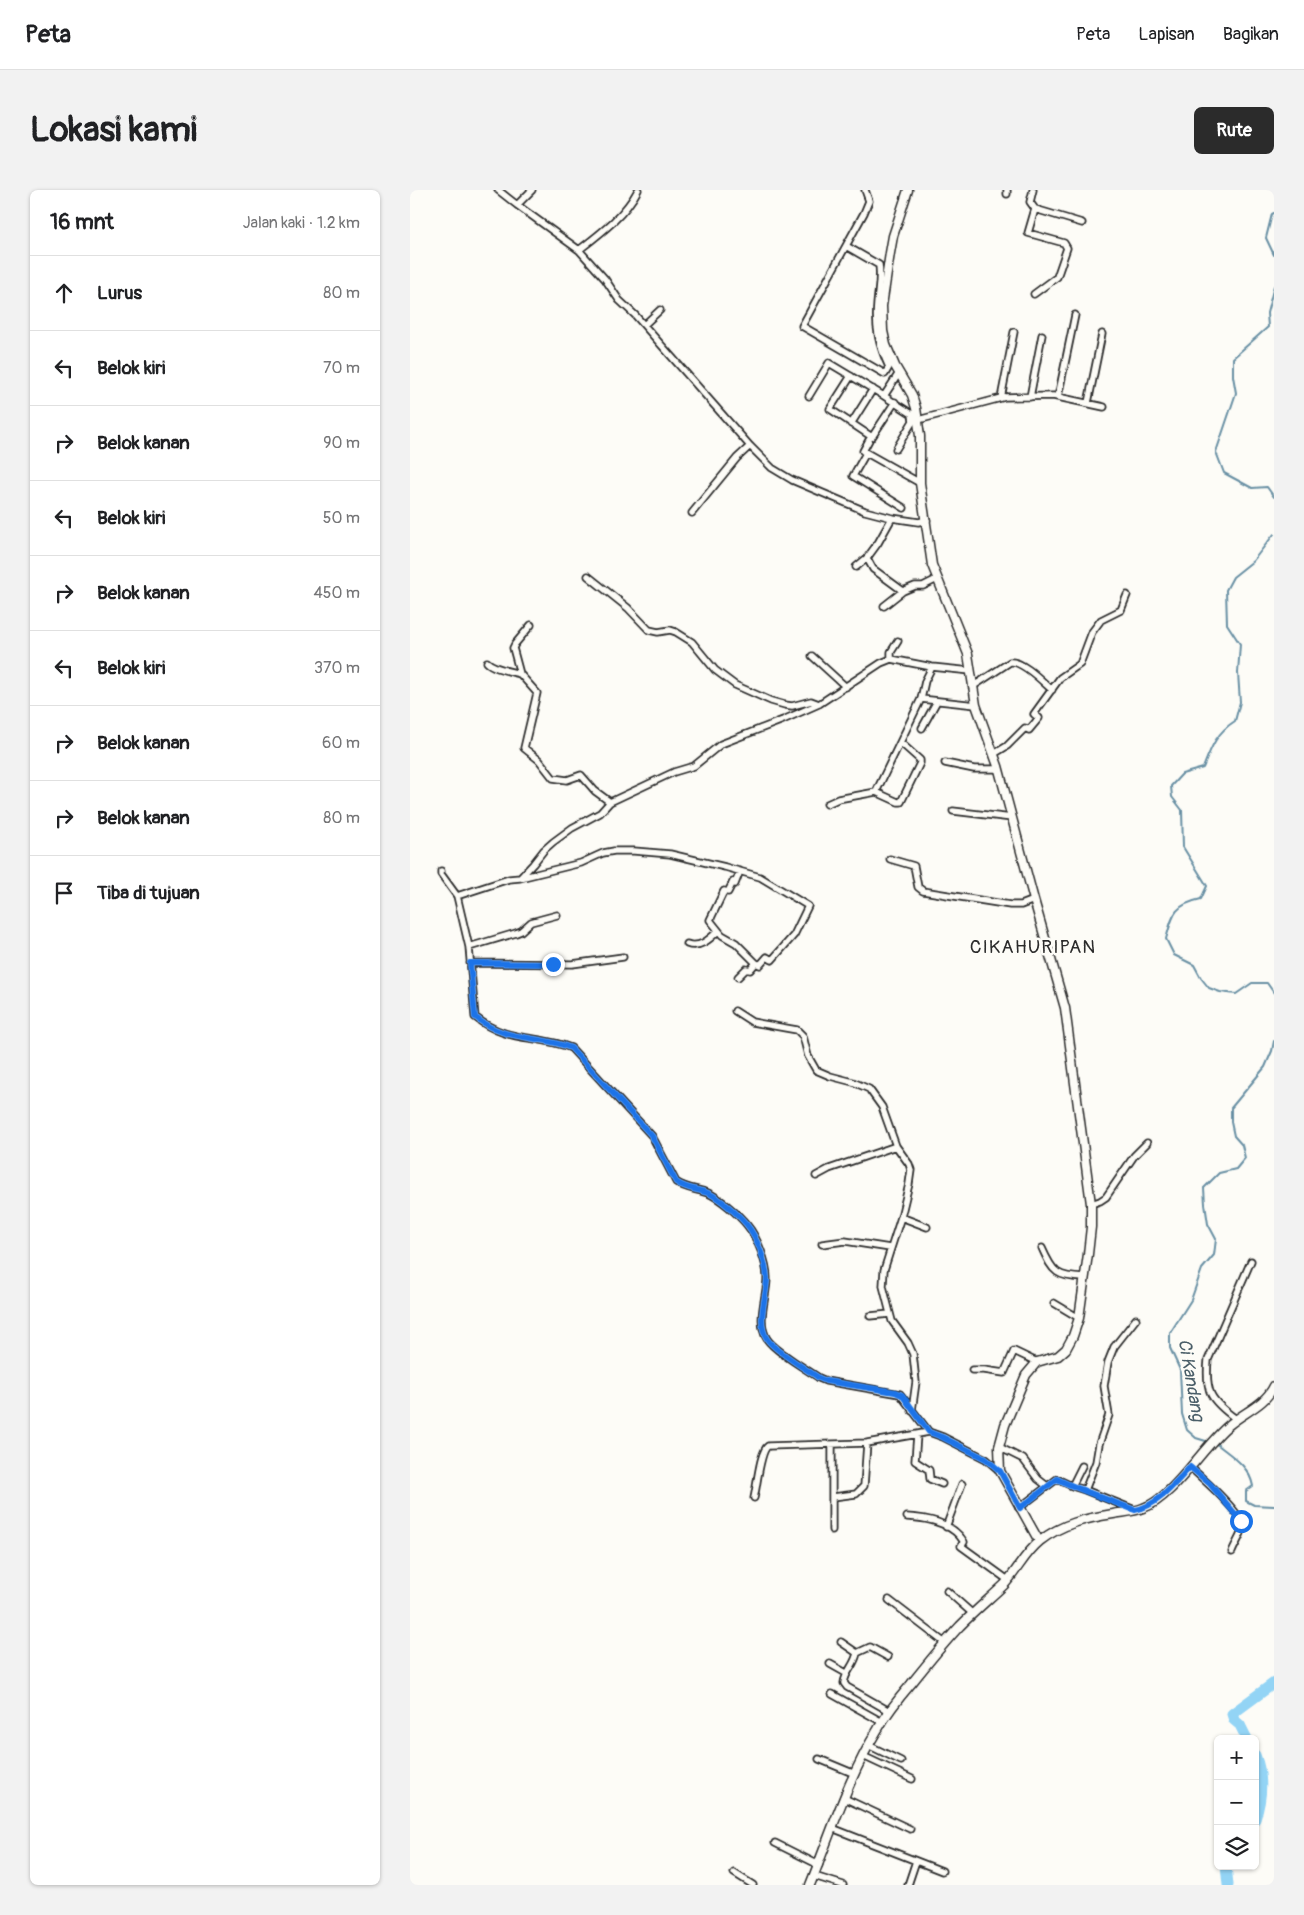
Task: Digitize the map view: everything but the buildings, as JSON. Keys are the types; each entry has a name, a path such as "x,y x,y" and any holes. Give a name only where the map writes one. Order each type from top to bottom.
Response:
{"street":[{"path":"498,190 579,250 619,300 635,314 750,446 772,468 792,480 865,511 919,522 926,520"},
{"path":"517,204 532,190"},
{"path":"579,250 601,233 623,212 638,190"},
{"path":"865,190 869,201 802,326 885,374 892,365"},
{"path":"892,365 886,345 882,306 893,236 908,190"},
{"path":"1033,190 1030,202 1035,209 1082,222"},
{"path":"1034,294 1057,277 1067,248 1064,243 1029,234 1035,209"},
{"path":"846,246 879,265 881,278 877,305 877,334 882,352 899,373 912,395 920,436 920,483 930,553 937,579 964,641 976,705 999,769 1069,1024 1082,1145 1091,1204 1091,1227 1079,1318 1066,1349 1058,1356 1040,1361 1026,1375 1005,1425 999,1447 1000,1471"},
{"path":"644,325 660,310"},
{"path":"1058,397 1075,315"},
{"path":"1000,398 1014,332"},
{"path":"1088,403 1102,334"},
{"path":"1030,397 1042,335"},
{"path":"809,396 829,363 895,402 912,414 913,421 896,449"},
{"path":"884,396 899,373"},
{"path":"851,376 830,409 872,437 895,402"},
{"path":"851,424 873,389"},
{"path":"918,420 1000,398 1058,397 1104,407"},
{"path":"869,440 863,451 920,483"},
{"path":"692,513 737,458 750,446"},
{"path":"866,453 853,476 904,508"},
{"path":"856,567 868,558 892,518"},
{"path":"868,558 873,569 903,591"},
{"path":"588,576 628,608 649,630 658,632 670,630 692,642 715,670 735,685 771,701 792,706 811,701 819,704"},
{"path":"884,606 903,591 915,586 923,586 937,579"},
{"path":"994,754 1006,746 1025,728 1028,730 1039,718 1034,714 1060,678 1080,664 1092,632 1101,620 1121,610 1127,595"},
{"path":"531,625 513,648 520,674 537,693 524,748 539,760 553,778 567,780 581,775 595,791 610,802"},
{"path":"891,659 891,652 898,641"},
{"path":"812,656 846,687"},
{"path":"520,878 553,842 572,828 600,813 610,802 674,772 694,766 720,744 819,704 881,662 891,659 932,667 971,671"},
{"path":"487,662 494,668 501,668 520,674"},
{"path":"972,687 1010,662 1015,662 1021,664 1052,690"},
{"path":"876,792 921,699 925,681 932,667"},
{"path":"921,699 976,705"},
{"path":"922,728 937,701"},
{"path":"827,804 838,799 876,792 901,802 919,767 920,760 901,743"},
{"path":"946,763 974,769 999,769"},
{"path":"953,810 1012,818"},
{"path":"457,896 509,879 580,863 603,854 624,850 670,854 740,871 760,878 808,906 788,944 772,960 767,957 760,965 736,943 718,931 710,920 724,891 728,892 733,882 735,884 740,871"},
{"path":"890,859 914,866 919,889 923,891 1010,905 1021,905 1034,900"},
{"path":"441,871 441,874 457,896 469,947 475,1017 485,1025 503,1034 561,1044 571,1048 652,1136 676,1182 682,1186 706,1192 718,1198 747,1225 766,1268 767,1280 763,1326 768,1340 819,1378 833,1383 902,1395 929,1432 986,1459 1000,1471 1039,1542"},
{"path":"469,947 521,932 531,922 557,915"},
{"path":"687,944 692,946 700,944 718,931"},
{"path":"470,963 572,964 623,957"},
{"path":"738,977 746,969 750,970 756,963"},
{"path":"736,1010 752,1022 797,1030 803,1036 808,1056 816,1070 869,1089 882,1107 896,1146 907,1160 911,1170 901,1217 890,1248 883,1278 892,1321 908,1343 913,1354 916,1382 912,1411"},
{"path":"1091,1204 1106,1197 1134,1156 1147,1143"},
{"path":"816,1176 830,1169 896,1146"},
{"path":"901,1217 927,1227"},
{"path":"822,1244 845,1240 890,1248"},
{"path":"1042,1248 1050,1266 1061,1276 1084,1278"},
{"path":"1236,1419 1223,1410 1211,1397 1207,1370 1208,1360 1251,1261"},
{"path":"1054,1303 1079,1318"},
{"path":"870,1316 890,1314"},
{"path":"1085,1490 1096,1462 1099,1444 1109,1415 1104,1386 1108,1362 1114,1347 1136,1319"},
{"path":"972,1370 1004,1373 1014,1351 1040,1361"},
{"path":"810,1885 844,1798 868,1745 889,1712 945,1643 1008,1580 1039,1542 1062,1527 1080,1520 1146,1507 1155,1501 1190,1467 1212,1440 1236,1419 1260,1404 1274,1386"},
{"path":"754,1498 764,1449 771,1446 867,1443 929,1432"},
{"path":"917,1435 915,1461 929,1470 930,1479 942,1484"},
{"path":"833,1497 856,1494 864,1486 867,1443"},
{"path":"832,1445 832,1530"},
{"path":"999,1447 1023,1459 1038,1479 1047,1486"},
{"path":"1072,1486 1082,1466"},
{"path":"1190,1467 1210,1484 1241,1521 1242,1530 1232,1552"},
{"path":"1020,1508 1057,1479 1135,1510"},
{"path":"946,1527 962,1484"},
{"path":"907,1517 923,1518 960,1534 964,1542 961,1546 1008,1580"},
{"path":"948,1591 972,1614"},
{"path":"889,1600 945,1643"},
{"path":"841,1642 857,1654"},
{"path":"888,1657 870,1647 857,1654 846,1673 844,1683 847,1687 889,1712"},
{"path":"830,1664 846,1673"},
{"path":"832,1694 882,1722"},
{"path":"868,1745 902,1761"},
{"path":"863,1756 912,1780"},
{"path":"819,1759 854,1774"},
{"path":"844,1798 910,1829"},
{"path":"832,1828 942,1871"},
{"path":"775,1843 819,1865"},
{"path":"908,1885 916,1861"},
{"path":"734,1873 753,1885"},
{"path":"814,1876 843,1885"}],"waterway":[{"name":"Ci Kandang","path":"1274,213 1272,214 1266,238 1274,255"},
{"name":"Ci Kandang","path":"1274,286 1267,313 1268,327 1233,358 1233,376 1236,393 1216,452 1224,473 1252,488 1267,487 1274,497"},
{"name":"Ci Kandang","path":"1274,534 1253,561 1233,577 1226,590 1227,624 1240,644 1238,673 1240,702 1235,721 1219,736 1203,768 1182,774 1171,786 1172,797 1182,810 1183,847 1207,886 1201,899 1185,904 1176,912 1166,939 1174,955 1194,965 1209,988 1220,992 1236,994 1252,983 1267,983 1274,993"},
{"name":"Ci Kandang","path":"1209,1442 1196,1438 1187,1430 1182,1414 1180,1370 1170,1348 1170,1333 1191,1300 1202,1269 1214,1255 1216,1239 1208,1224 1204,1188 1219,1173 1236,1169 1245,1158 1242,1145 1234,1136 1231,1108 1265,1067 1274,1041"},
{"name":"Ci Kandang","path":"1214,1443 1235,1458 1248,1473 1253,1486 1246,1491 1246,1501 1254,1505 1274,1506"},
{"path":"1245,1735 1232,1714 1274,1683"},
{"path":"1259,1770 1261,1787 1259,1803"},
{"path":"1226,1870 1228,1885"}],"district":[{"name":"CIKAHURIPAN","path":"1033,947"}],"route":[{"path":"553,964 470,963 475,1017 485,1025 503,1034 561,1044 571,1048 652,1136 660,1148 676,1182 682,1186 706,1192 718,1198 747,1225 766,1268 767,1280 763,1326 765,1335 774,1347 826,1381 899,1393 929,1432 986,1459 1000,1471 1020,1508 1057,1479 1135,1510 1142,1509 1155,1501 1190,1467 1210,1484 1241,1521"}]}
